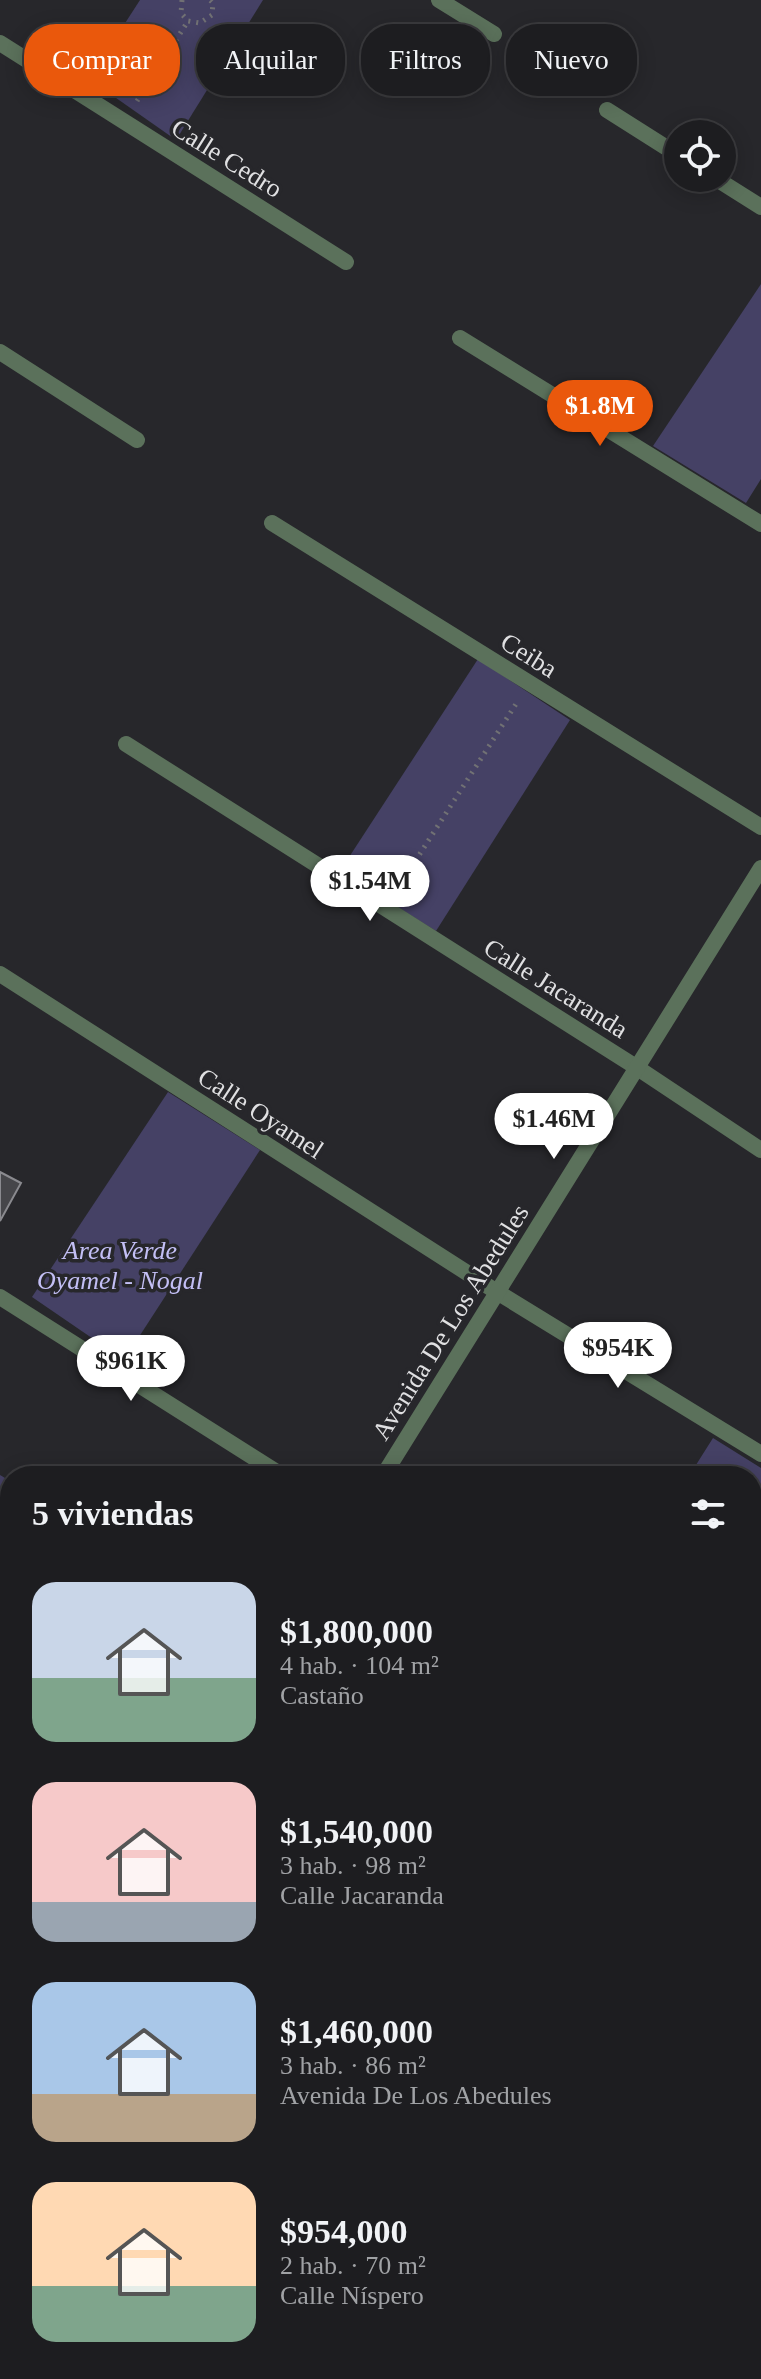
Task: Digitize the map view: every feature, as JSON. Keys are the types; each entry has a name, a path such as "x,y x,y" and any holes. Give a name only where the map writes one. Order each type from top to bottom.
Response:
{"street":[{"path":"439,0 494,34"},
{"name":"Calle Cedro","path":"0,43 346,262"},
{"path":"607,110 664,146"},
{"path":"736,191 761,207"},
{"path":"460,338 761,524"},
{"path":"0,352 137,440"},
{"name":"Ceiba","path":"272,523 761,827"},
{"name":"Calle Jacaranda","path":"126,744 636,1067 761,1150"},
{"name":"Avenida De Los Abedules","path":"389,1466 761,868"},
{"name":"Calle Oyamel","path":"0,974 497,1292 761,1454"},
{"path":"0,1297 267,1466"}],"path":[{"path":"182,0 181,13 188,21 200,23 212,15 213,3 210,0"},
{"path":"124,122 188,21"},
{"path":"385,908 530,683"}],"green space":[{"path":"140,0 263,0 248,24 196,24 196,96 203,96 176,140 113,96 180,96 180,24 125,24"},
{"path":"761,284 761,479 746,503 653,446"},
{"path":"478,659 570,720 436,931 340,871"},
{"name":"Area Verde Oyamel - Nogal","path":"168,1092 260,1150 124,1360 32,1297"},
{"path":"713,1438 758,1466 695,1466"}],"building":[{"path":"0,1172 21,1183 0,1221"}]}
